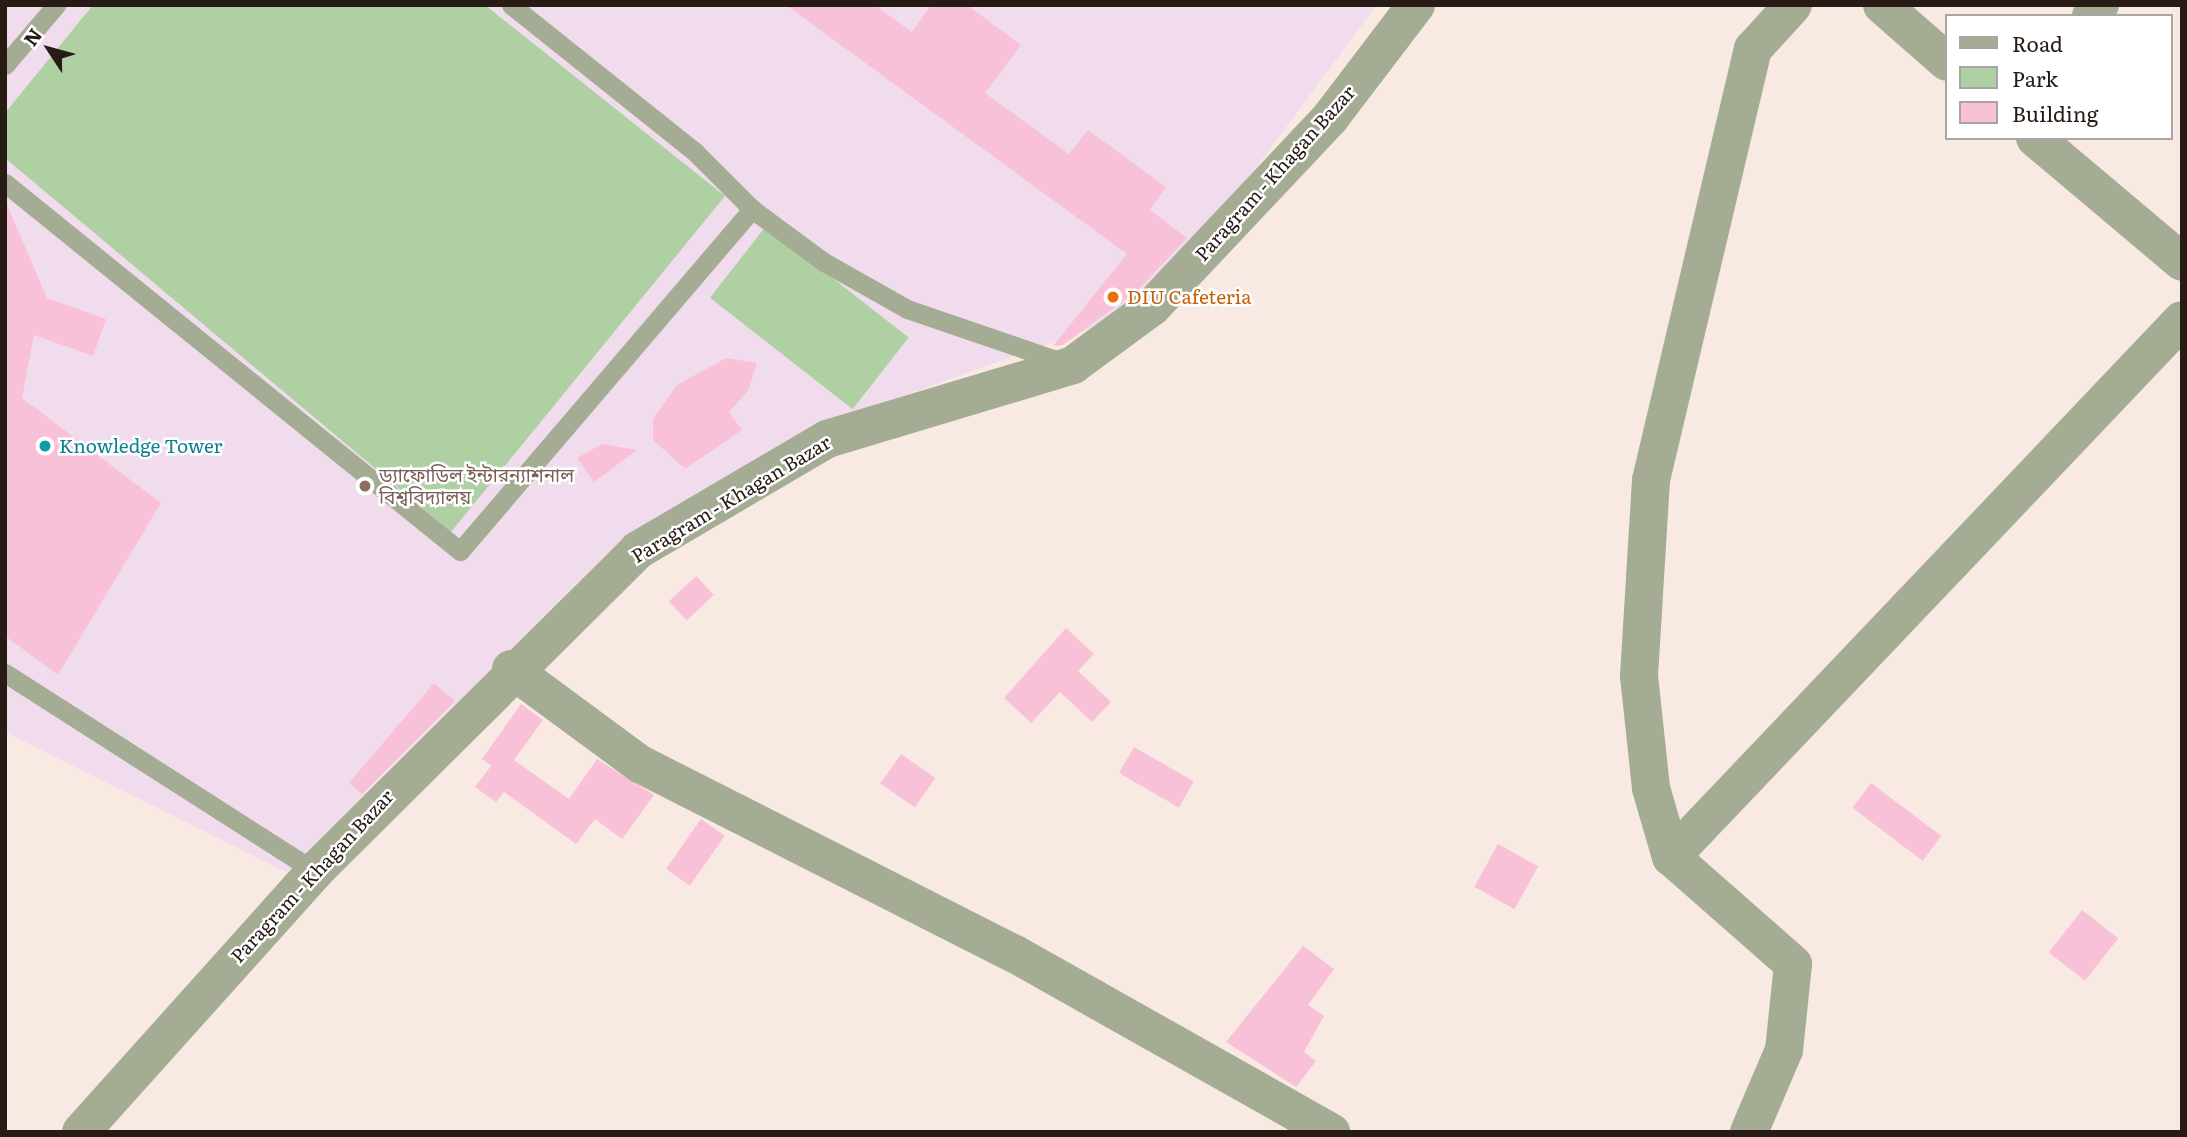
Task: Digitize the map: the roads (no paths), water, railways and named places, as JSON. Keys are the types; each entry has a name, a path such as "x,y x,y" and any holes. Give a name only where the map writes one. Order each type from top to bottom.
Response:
{"street":[{"name":"Paragram - Khagan Bazar","path":"80,1132 314,871 511,668 638,550 827,439 1073,365 1152,307 1330,118 1416,5"},
{"path":"1749,1132 1784,1050 1793,964 1671,857 1651,788 1639,676 1651,481 1753,49 1793,5"},
{"path":"1882,5 1946,61"},
{"path":"2037,140 2182,262"},
{"path":"1671,857 2182,320"},
{"path":"511,668 640,764 1014,954 1331,1132"}],"lane":[{"path":"5,65 55,5"},
{"path":"510,5 695,152 752,209 907,310 1073,365"},
{"path":"5,183 460,551 752,209"},
{"path":"5,673 314,871"}],"place":[{"name":"DIU Cafeteria","path":"1113,297"},
{"name":"Knowledge Tower","path":"45,446"},
{"name":"ড্যাফোডিল ইন্টারন্যাশনাল বিশ্ববিদ্যালয়","path":"365,486"}]}
